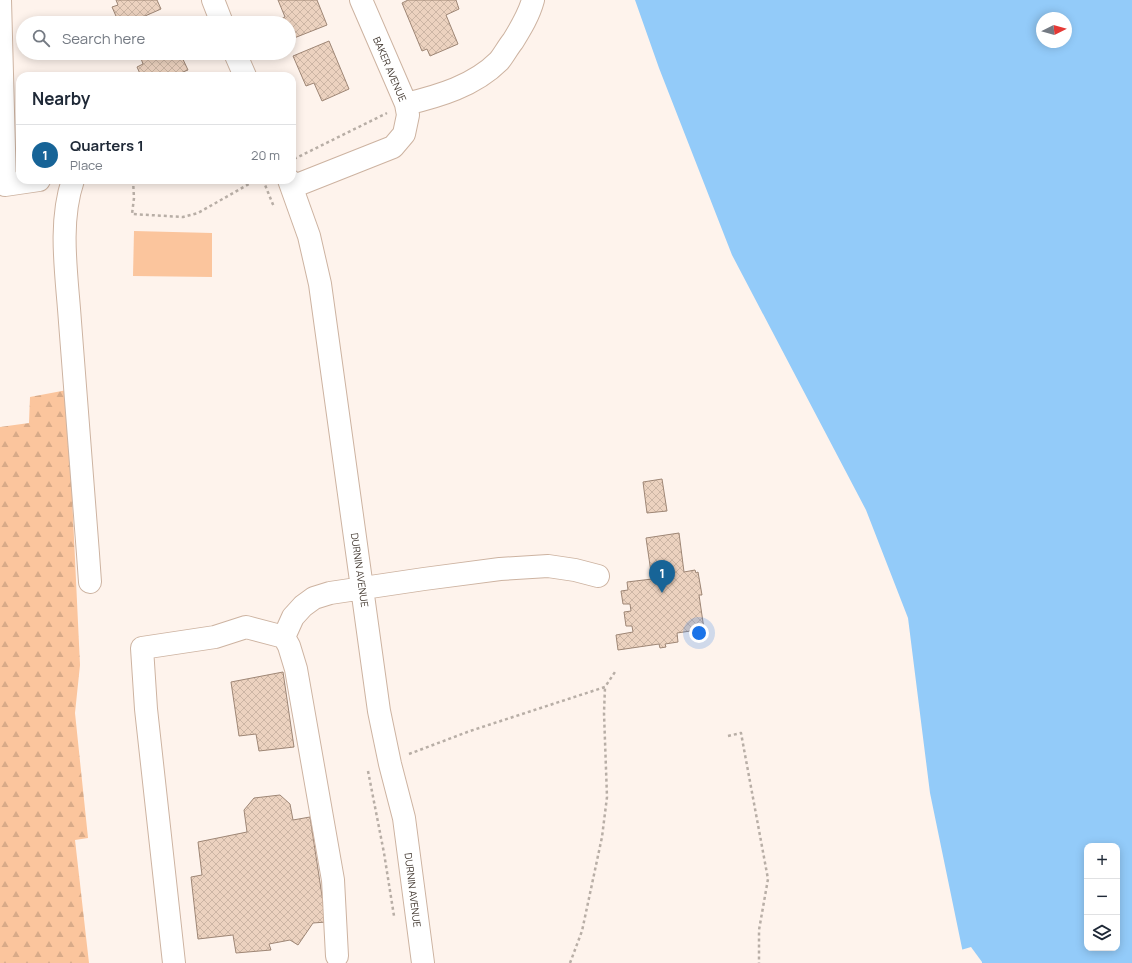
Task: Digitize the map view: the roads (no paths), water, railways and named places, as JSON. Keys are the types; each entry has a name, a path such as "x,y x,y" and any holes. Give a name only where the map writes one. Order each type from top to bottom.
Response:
{"street":[{"path":"0,0 5,185 16,183"},
{"path":"213,0 219,16"},
{"name":"BAKER AVENUE","path":"296,181 393,147 404,134 408,115 398,108 361,0"},
{"path":"398,108 435,97 464,85 486,72 500,59 524,23 534,0"},
{"path":"238,60 243,72"},
{"path":"72,184 65,230 66,260 90,582"},
{"name":"DURNIN AVENUE","path":"290,184 309,236 320,284 379,711 390,764 404,818 423,963"},
{"path":"284,637 293,618 303,606 314,598 330,593 500,569 548,566 575,570 598,576"},
{"path":"174,963 146,709 142,648 215,637 246,627 284,637 290,646 296,669 333,880 337,956"}],"water":[{"path":"635,0 1132,0 1132,963 967,963 963,953 930,793 908,618 866,510 732,255 659,68"}],"place":[{"name":"Quarters 1","path":"662,593"}]}
